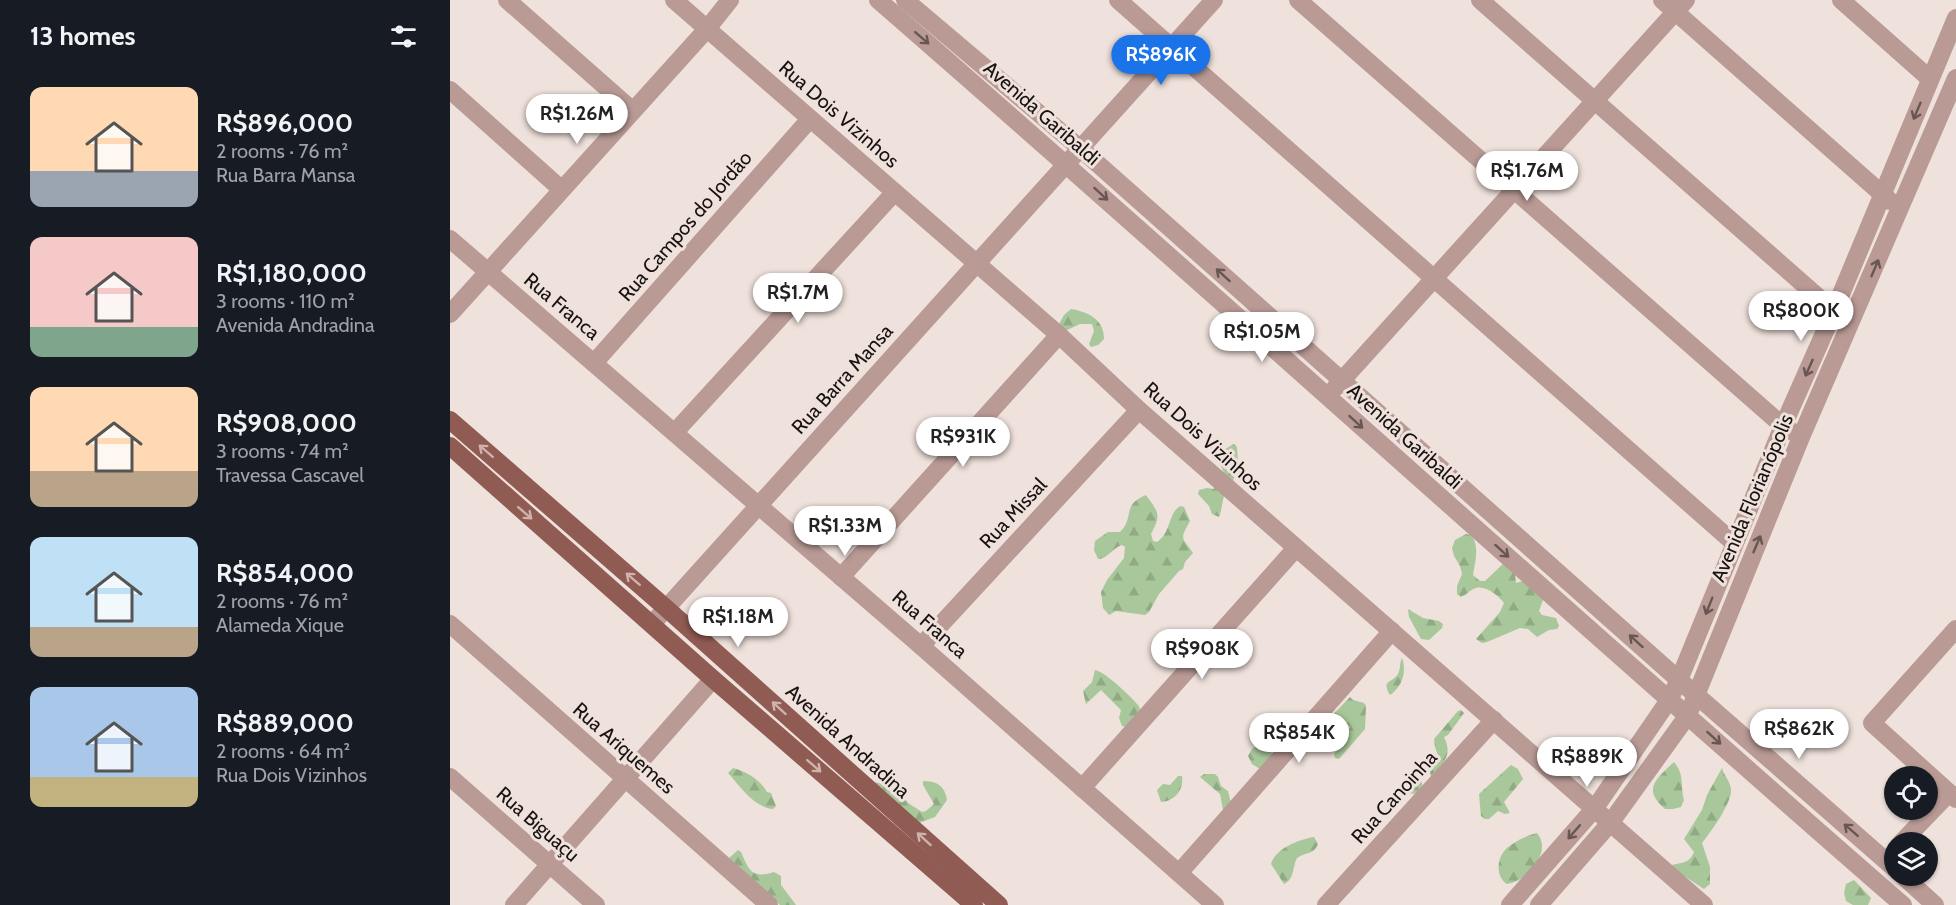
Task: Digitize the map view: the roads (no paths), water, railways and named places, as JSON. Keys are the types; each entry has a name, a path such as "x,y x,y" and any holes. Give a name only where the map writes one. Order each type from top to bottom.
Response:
{"main road":[{"name":"Avenida Andradina","path":"450,420 666,608 939,863 974,905"},
{"name":"Avenida Andradina","path":"450,446 713,679 939,863 999,905"}],"street":[{"path":"507,0 632,110"},
{"name":"Rua Dois Vizinhos","path":"674,0 1059,335 1139,410 1704,905"},
{"path":"450,314 707,29 730,0"},
{"name":"Avenida Garibaldi","path":"878,0 1903,905"},
{"name":"Avenida Garibaldi","path":"905,0 1081,149 1697,696 1884,853"},
{"path":"1118,0 1734,543"},
{"path":"1081,149 1214,0"},
{"path":"1298,0 1783,426 1801,437"},
{"path":"1480,0 1834,311"},
{"path":"1841,0 1930,79"},
{"path":"1328,397 1595,101 1675,4 1882,196 1901,208"},
{"name":"Avenida Florianópolis","path":"1510,905 1595,808 1669,700 1956,18"},
{"name":"Avenida Florianópolis","path":"1539,905 1611,822 1688,715 1697,696 1710,655 1801,437 1956,78"},
{"path":"450,90 561,189"},
{"name":"Rua Campos do Jordão","path":"594,363 810,119"},
{"name":"Rua Barra Mansa","path":"652,624 1081,149"},
{"path":"675,432 894,192"},
{"name":"Rua Franca","path":"450,239 921,646 1215,905"},
{"path":"841,577 1059,335"},
{"name":"Rua Missal","path":"921,646 1139,410"},
{"path":"1082,788 1296,548"},
{"name":"Rua Ariquemes","path":"450,624 769,905"},
{"path":"1913,832 1953,796 1872,723 1956,629"},
{"path":"1179,873 1392,631"},
{"path":"514,905 713,679"},
{"name":"Rua Canoinha","path":"1326,905 1494,720"},
{"name":"Rua Biguaçu","path":"450,777 596,905"},
{"path":"1870,877 1884,865"},
{"path":"1914,886 1935,905"}]}
